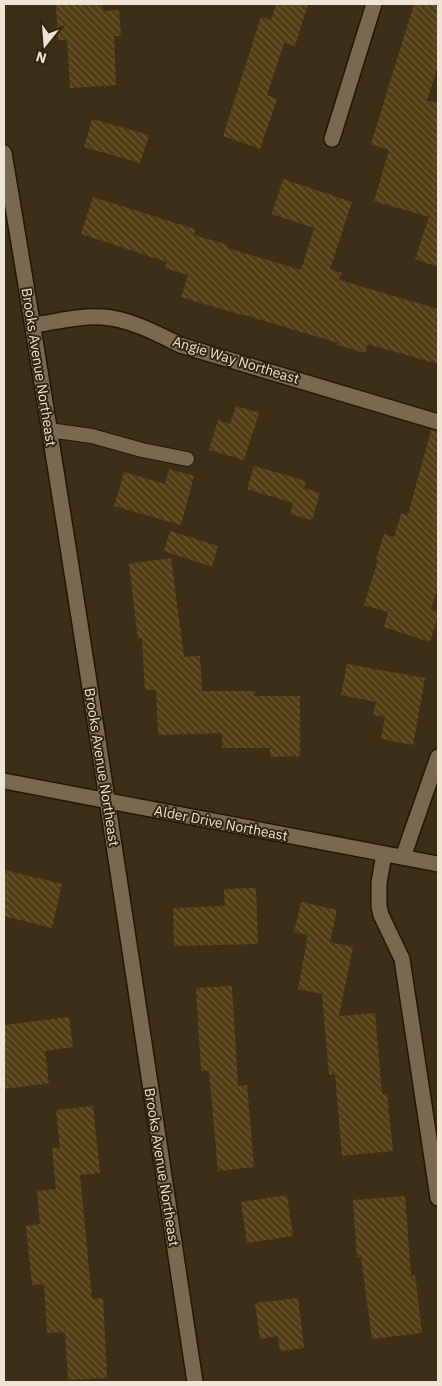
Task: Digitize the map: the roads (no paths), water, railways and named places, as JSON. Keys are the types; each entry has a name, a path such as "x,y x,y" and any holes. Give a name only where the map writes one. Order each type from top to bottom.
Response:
{"street":[{"path":"332,139 374,4"},
{"name":"Brooks Avenue Northeast","path":"4,153 33,325 107,801 195,1382"},
{"name":"Angie Way Northeast","path":"33,325 104,317 151,331 180,345 438,422"},
{"path":"403,857 438,758"},
{"name":"Alder Drive Northeast","path":"4,781 438,864"},
{"path":"384,854 379,883 379,906 381,915 402,959 438,1198"}],"lane":[{"path":"49,430 92,436 142,450 187,459"}]}
